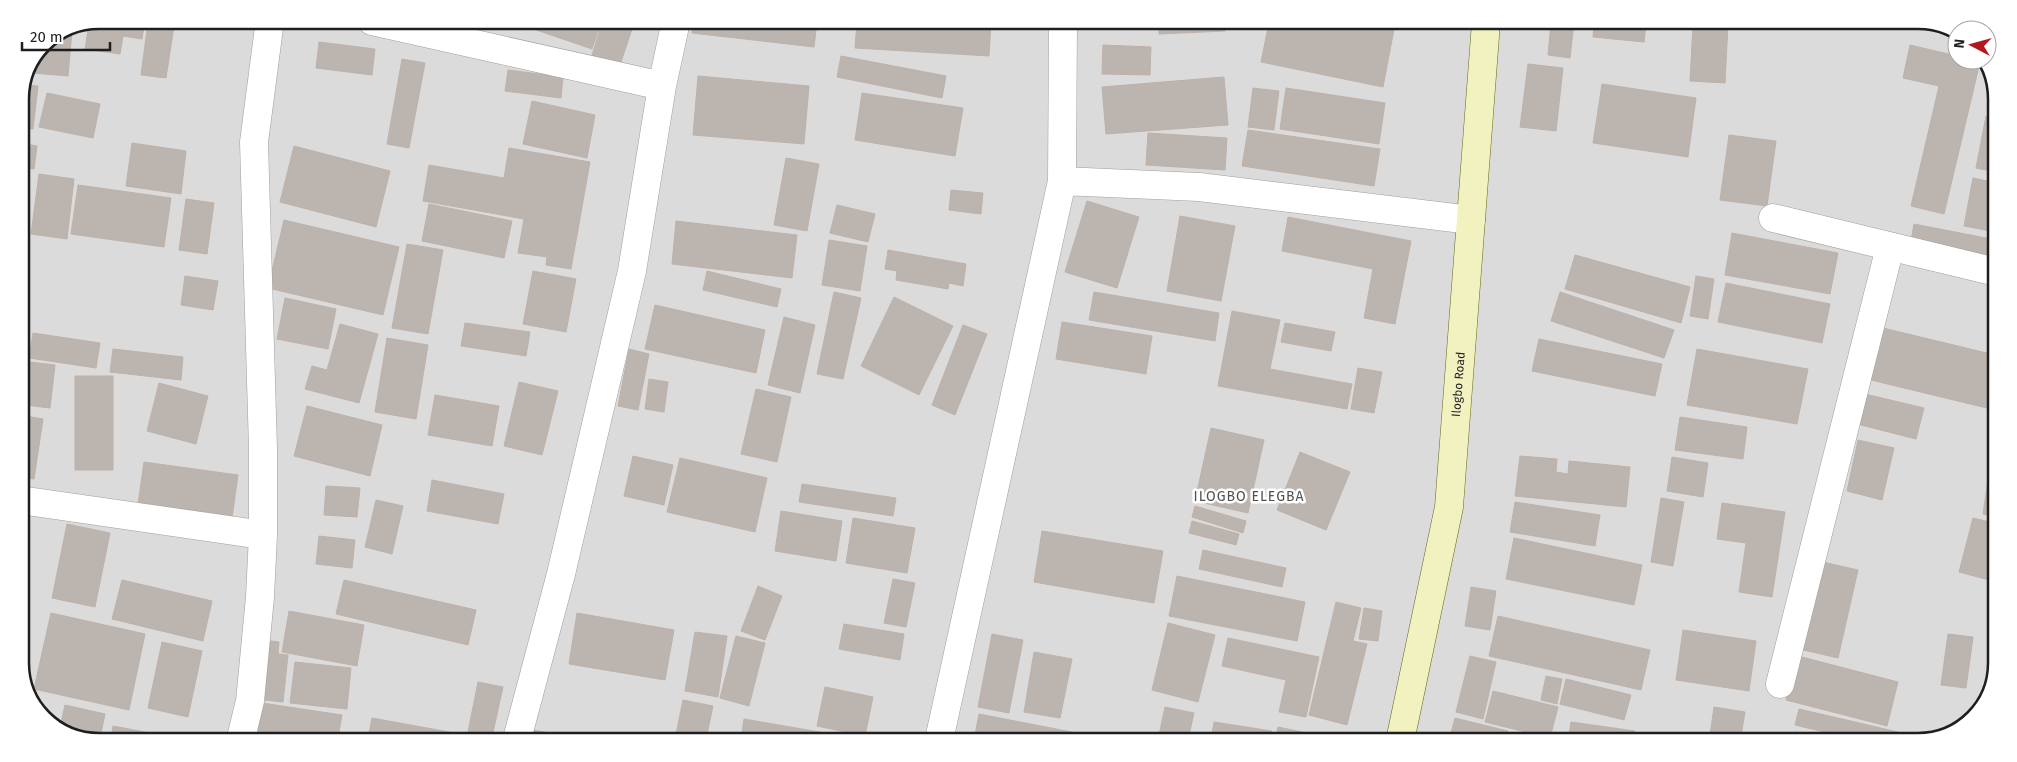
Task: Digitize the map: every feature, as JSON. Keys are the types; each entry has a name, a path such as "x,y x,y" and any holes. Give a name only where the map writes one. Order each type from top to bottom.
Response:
{"main road":[{"name":"Ilogbo Road","path":"1402,733 1449,507 1486,29"}],"street":[{"path":"242,733 250,701 260,597 263,535 263,449 254,142 269,29"},
{"path":"408,29 662,86"},
{"path":"519,733 562,574 632,271 662,86 674,29"},
{"path":"940,733 1062,181 1063,29"},
{"path":"1062,181 1200,187 1470,220"},
{"path":"1773,218 1988,270"},
{"path":"1780,684 1890,247"},
{"path":"29,501 263,535"}],"shaded area":[{"path":"99,29 1918,29 1940,32 1947,35 1947,70 1982,70 1988,95 1988,663 1985,685 1974,706 1957,721 1940,730 1918,733 99,733 77,730 60,721 43,706 34,690 29,667 29,99 30,85 34,72 41,60 49,49 72,34 85,30"}],"building":[{"path":"144,29 142,39 123,36 120,54 85,49 88,30"},
{"path":"147,29 174,29 166,78 141,75"},
{"path":"533,29 599,29 592,49"},
{"path":"600,29 632,29 620,65 592,55"},
{"path":"692,29 816,29 814,47 692,33"},
{"path":"856,29 991,29 989,56 855,48"},
{"path":"1159,29 1225,29 1225,31 1159,34"},
{"path":"1268,29 1394,29 1383,87 1261,62"},
{"path":"1550,29 1573,29 1570,58 1548,55"},
{"path":"1594,29 1645,29 1644,42 1593,37"},
{"path":"1693,29 1728,29 1725,83 1690,81"},
{"path":"72,34 68,76 34,73 49,49"},
{"path":"319,42 375,49 372,75 316,68"},
{"path":"1103,45 1151,47 1150,75 1102,74"},
{"path":"1910,45 1947,54 1947,70 1978,70 1944,214 1911,206 1939,86 1903,78"},
{"path":"841,56 946,76 942,98 837,77"},
{"path":"402,59 425,63 409,148 387,144"},
{"path":"1528,64 1563,68 1556,131 1520,127"},
{"path":"508,70 563,77 561,98 505,91"},
{"path":"698,76 809,86 804,144 693,135"},
{"path":"1224,77 1228,125 1106,134 1102,87"},
{"path":"1602,84 1696,98 1688,157 1593,143"},
{"path":"30,85 38,86 33,129 29,129"},
{"path":"1253,88 1279,91 1274,130 1248,127"},
{"path":"1286,88 1385,103 1379,144 1280,129"},
{"path":"47,93 100,104 93,138 39,127"},
{"path":"862,93 963,108 955,156 855,140"},
{"path":"532,101 595,115 587,158 523,144"},
{"path":"1986,116 1988,116 1988,170 1976,168"},
{"path":"1248,130 1380,149 1374,186 1242,166"},
{"path":"1148,133 1227,138 1225,170 1146,165"},
{"path":"1729,135 1776,141 1767,206 1720,200"},
{"path":"132,143 186,151 181,194 126,186"},
{"path":"29,145 37,146 34,169 29,168"},
{"path":"294,146 390,171 376,227 280,202"},
{"path":"509,148 590,162 571,269 546,265 547,257 518,253 524,219 423,201 429,165 504,178"},
{"path":"786,158 819,164 807,231 774,225"},
{"path":"39,174 74,179 67,239 31,234"},
{"path":"1973,178 1988,181 1988,230 1964,226"},
{"path":"78,185 171,198 164,247 71,234"},
{"path":"951,190 983,193 981,214 949,210"},
{"path":"186,199 214,203 207,254 179,250"},
{"path":"1087,201 1139,217 1117,288 1065,272"},
{"path":"429,204 512,221 504,258 422,241"},
{"path":"837,205 875,214 868,242 830,233"},
{"path":"1180,216 1235,226 1221,301 1167,291"},
{"path":"1288,217 1411,241 1395,324 1364,318 1373,269 1282,251"},
{"path":"284,220 399,247 383,315 268,288"},
{"path":"676,221 797,235 792,278 672,264"},
{"path":"1914,224 1988,238 1988,262 1910,247"},
{"path":"1732,233 1838,253 1830,294 1725,275"},
{"path":"829,240 867,246 860,291 822,285"},
{"path":"407,244 443,250 428,334 392,328"},
{"path":"888,250 966,264 963,286 949,283 948,289 896,280 897,271 885,269"},
{"path":"1575,255 1690,287 1681,323 1565,289"},
{"path":"533,271 576,279 566,332 523,324"},
{"path":"707,271 781,289 777,307 703,290"},
{"path":"185,276 218,281 213,310 181,305"},
{"path":"1696,276 1714,279 1708,319 1690,316"},
{"path":"1726,283 1830,304 1822,343 1718,322"},
{"path":"834,292 861,298 843,379 817,374"},
{"path":"1094,292 1219,313 1215,341 1089,320"},
{"path":"1560,292 1674,330 1664,358 1551,321"},
{"path":"894,297 953,326 919,395 861,366"},
{"path":"285,298 336,309 328,349 277,339"},
{"path":"655,305 765,330 756,373 645,349"},
{"path":"1232,311 1280,320 1270,369 1352,384 1347,409 1218,386"},
{"path":"784,317 815,325 800,393 768,385"},
{"path":"1062,322 1152,336 1146,374 1056,359"},
{"path":"465,323 530,332 526,356 461,346"},
{"path":"1285,323 1335,332 1331,351 1281,342"},
{"path":"340,324 378,334 359,403 305,389 312,366 327,370"},
{"path":"963,325 987,334 955,415 932,405"},
{"path":"1883,328 1988,353 1988,408 1871,380"},
{"path":"33,333 100,343 96,368 29,358"},
{"path":"387,338 428,345 416,419 375,412"},
{"path":"1539,339 1662,364 1655,396 1532,371"},
{"path":"113,349 183,357 181,380 110,372"},
{"path":"629,349 649,354 638,410 618,406"},
{"path":"1697,349 1808,369 1797,424 1687,405"},
{"path":"30,362 55,365 50,408 29,405"},
{"path":"1358,368 1382,372 1374,413 1351,409"},
{"path":"75,376 113,376 113,470 75,470"},
{"path":"649,379 668,382 664,412 645,409"},
{"path":"519,382 558,391 542,455 504,446"},
{"path":"159,383 208,396 196,444 147,431"},
{"path":"756,389 791,397 777,462 741,454"},
{"path":"1865,394 1924,408 1916,439 1857,424"},
{"path":"435,395 499,406 492,446 428,435"},
{"path":"307,406 382,425 370,476 294,456"},
{"path":"29,417 43,419 34,479 29,478"},
{"path":"1680,417 1747,427 1743,459 1675,450"},
{"path":"1211,428 1264,440 1248,513 1195,501"},
{"path":"1858,440 1894,448 1882,500 1847,491"},
{"path":"1300,452 1350,472 1326,530 1277,510"},
{"path":"633,456 673,465 664,505 624,496"},
{"path":"1520,456 1557,459 1556,472 1568,474 1569,461 1630,467 1626,507 1515,496"},
{"path":"1672,457 1708,463 1703,497 1667,491"},
{"path":"680,458 767,478 755,532 667,512"},
{"path":"144,462 238,475 232,518 138,504"},
{"path":"432,480 504,494 498,524 427,511"},
{"path":"1988,480 1988,515 1983,514"},
{"path":"802,484 896,498 893,516 799,502"},
{"path":"326,486 360,488 357,517 324,515"},
{"path":"1661,498 1684,502 1673,566 1651,562"},
{"path":"376,500 403,506 392,554 365,547"},
{"path":"1515,502 1600,515 1595,546 1510,532"},
{"path":"1722,503 1785,512 1772,597 1739,592 1746,543 1717,539"},
{"path":"1195,506 1246,521 1243,533 1192,517"},
{"path":"781,511 842,521 836,561 775,551"},
{"path":"853,518 915,528 907,573 846,563"},
{"path":"1973,518 1988,522 1988,580 1959,572"},
{"path":"1192,521 1239,534 1236,545 1189,533"},
{"path":"67,524 110,533 95,607 52,598"},
{"path":"1042,531 1163,551 1154,603 1034,582"},
{"path":"319,536 355,540 352,568 316,564"},
{"path":"1514,538 1642,565 1634,605 1506,579"},
{"path":"1203,550 1286,568 1282,587 1199,569"},
{"path":"1818,561 1858,570 1838,658 1799,649"},
{"path":"1177,576 1305,602 1297,641 1169,616"},
{"path":"893,579 915,583 906,627 884,623"},
{"path":"122,580 212,601 203,641 112,619"},
{"path":"344,580 476,610 468,645 336,614"},
{"path":"758,586 782,596 765,640 741,631"},
{"path":"1471,587 1496,591 1490,630 1465,626"},
{"path":"1336,602 1361,608 1353,641 1367,644 1347,725 1309,715"},
{"path":"1364,608 1382,611 1378,641 1359,639"},
{"path":"289,611 364,625 357,666 282,652"},
{"path":"51,613 145,634 129,710 34,689"},
{"path":"577,613 674,630 665,680 569,664"},
{"path":"1498,616 1650,650 1641,690 1489,656"},
{"path":"1168,623 1215,635 1198,702 1152,690"},
{"path":"844,624 904,634 900,660 839,649"},
{"path":"1683,630 1756,641 1749,691 1676,680"},
{"path":"695,632 727,636 718,697 685,691"},
{"path":"992,634 1023,640 1009,713 978,707"},
{"path":"1948,634 1973,637 1966,688 1941,685"},
{"path":"736,636 765,643 749,706 720,698"},
{"path":"1228,638 1319,657 1306,717 1279,712 1286,680 1222,666"},
{"path":"263,640 279,642 278,654 288,655 283,702 256,699"},
{"path":"162,642 202,651 188,717 148,708"},
{"path":"1034,652 1072,659 1060,718 1024,712"},
{"path":"1470,656 1496,662 1483,719 1456,712"},
{"path":"1798,656 1898,682 1887,726 1786,700"},
{"path":"295,662 351,668 347,709 290,703"},
{"path":"1546,676 1562,679 1557,704 1541,700"},
{"path":"1566,679 1631,695 1624,720 1560,704"},
{"path":"478,682 503,687 493,733 468,732"},
{"path":"825,687 873,697 866,733 851,733 817,726"},
{"path":"1493,691 1558,707 1551,733 1530,733 1485,722"},
{"path":"683,700 713,706 707,733 676,733"},
{"path":"262,703 342,715 339,733 270,733 258,731"},
{"path":"65,705 105,714 101,733 77,730 61,722"},
{"path":"1165,707 1194,713 1190,733 1159,733"},
{"path":"1714,707 1745,712 1742,733 1710,733"},
{"path":"1799,709 1902,733 1829,733 1795,725"},
{"path":"979,714 1077,733 975,733"},
{"path":"372,718 454,733 369,733"},
{"path":"1455,718 1508,731 1508,733 1451,733"},
{"path":"744,719 825,733 742,733"},
{"path":"1214,722 1272,731 1272,733 1212,733"},
{"path":"1571,722 1635,731 1635,733 1569,733"},
{"path":"113,726 150,733 112,733"},
{"path":"1278,727 1307,733 1277,733"},
{"path":"532,730 550,733 532,733"}],"district":[{"name":"ILOGBO ELEGBA","path":"1249,496"}]}
